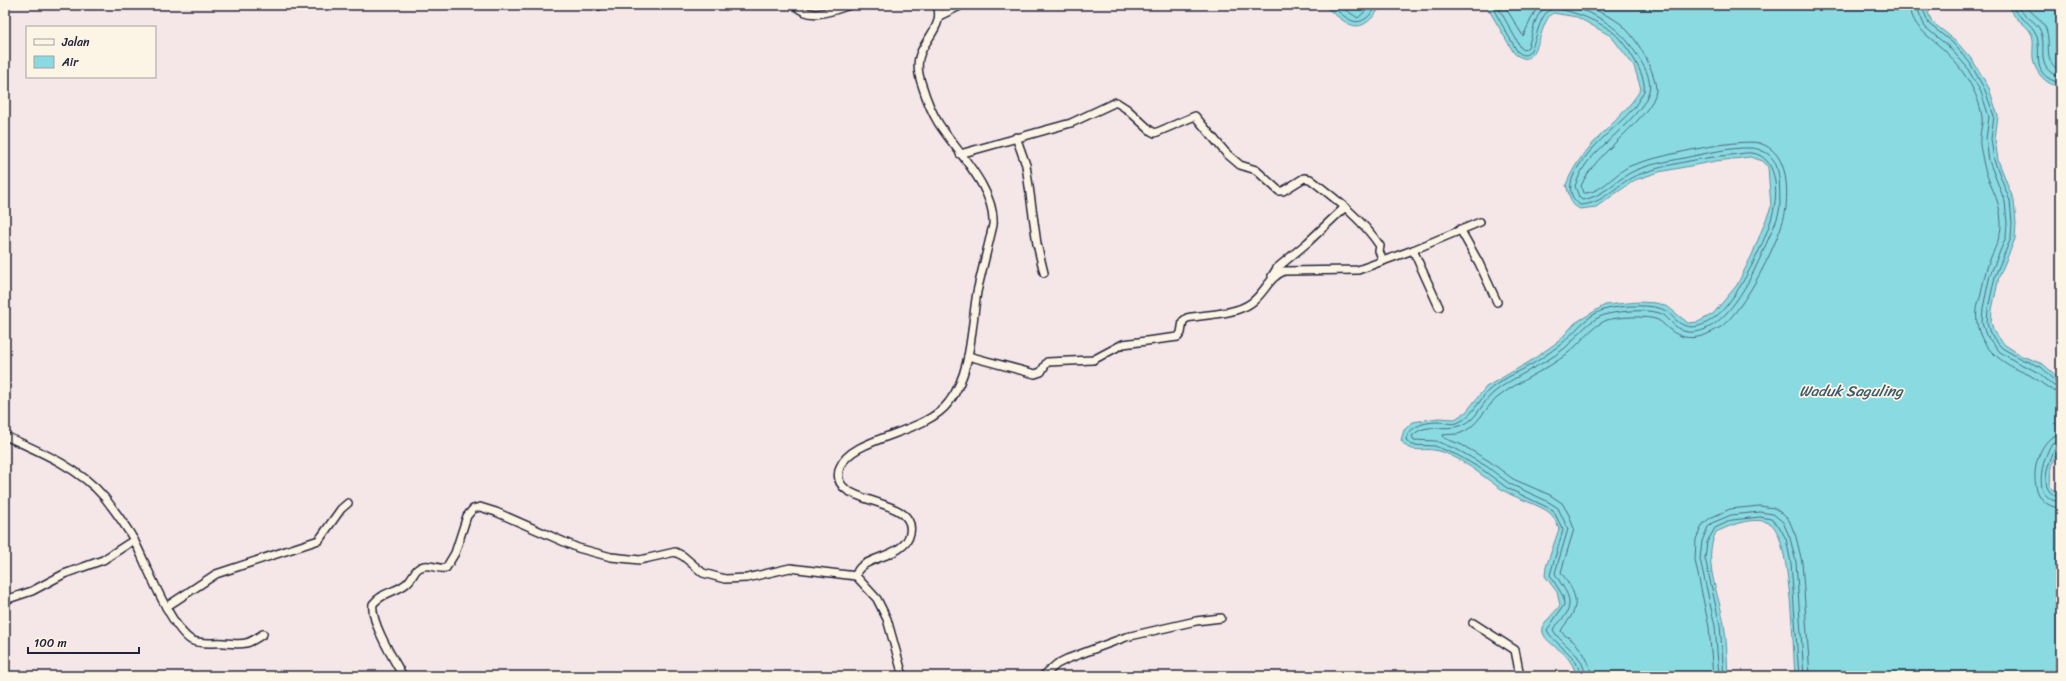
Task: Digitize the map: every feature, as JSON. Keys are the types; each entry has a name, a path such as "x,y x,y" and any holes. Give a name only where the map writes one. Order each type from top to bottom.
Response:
{"street":[{"path":"795,5 804,13 811,14 829,12 850,5"},
{"path":"856,576 859,568 864,564 886,556 900,548 910,535 911,528 904,516 897,510 846,490 839,479 840,467 852,452 865,445 914,427 934,417 943,410 957,389 968,356 978,292 993,225 994,214 984,190 938,122 922,86 918,72 921,52 937,25 940,16 937,5"},
{"path":"940,16 962,5"},
{"path":"960,154 1016,137 1071,123 1116,102 1121,104 1147,128 1155,133 1196,116 1220,148 1240,165 1256,170 1279,191 1283,191 1304,178 1308,178 1345,207 1378,243 1380,246 1379,254 1383,261"},
{"path":"1016,137 1026,165 1037,244 1044,273"},
{"path":"1272,280 1273,274 1277,268 1307,243 1345,207"},
{"path":"968,356 1035,374 1041,372 1047,362 1093,360 1123,344 1178,337 1181,333 1185,318 1246,306 1258,296 1272,280 1284,271 1358,270 1413,250 1460,229 1480,222"},
{"path":"1460,229 1482,269 1497,302"},
{"path":"1413,250 1439,307"},
{"path":"5,436 52,459 89,482 104,498 134,540 166,607 185,634 198,642 244,645 263,634"},
{"path":"166,607 216,574 319,540 341,509 348,503"},
{"path":"403,676 377,624 372,612 373,604 380,596 407,584 414,572 421,567 446,568 454,553 467,516 477,507 496,512 578,548 611,557 640,560 671,553 679,553 702,573 725,579 746,578 790,568 856,576 877,599 887,619 902,676"},
{"path":"5,600 32,592 64,574 103,560 134,540"},
{"path":"1043,676 1057,664 1067,659 1126,637 1196,621 1221,618"},
{"path":"1473,623 1515,650 1520,676"}],"water":[{"path":"1323,5 1382,5 1374,16 1367,22 1354,26 1340,19"},
{"name":"Waduk Saguling","path":"1486,5 1925,5 1932,22 1955,40 1973,61 1989,88 1998,116 1995,139 1998,160 2014,201 2016,223 2015,239 1999,277 1991,322 1994,332 2005,345 2022,356 2043,364 2061,380 2061,446 2051,466 2050,487 2061,494 2061,676 1795,676 1790,593 1782,547 1776,531 1769,523 1756,520 1735,524 1716,532 1712,543 1711,566 1725,630 1728,676 1576,676 1568,659 1562,652 1550,643 1544,636 1543,632 1546,622 1560,605 1557,592 1545,576 1546,567 1559,529 1553,516 1541,507 1506,492 1463,462 1453,457 1434,450 1416,450 1408,447 1401,440 1404,430 1413,422 1438,418 1455,419 1466,412 1486,387 1529,362 1559,341 1575,323 1605,305 1639,302 1656,303 1668,307 1688,323 1698,322 1713,314 1737,285 1752,255 1771,207 1768,167 1763,161 1750,157 1716,161 1659,172 1635,180 1596,207 1580,209 1572,204 1566,185 1581,157 1622,114 1641,89 1634,66 1611,36 1577,17 1553,13 1548,18 1544,26 1538,45 1534,52 1529,57 1523,58 1514,53"},
{"path":"2008,5 2061,5 2061,87 2046,81 2036,69 2033,58 2033,42 2031,33 2026,26 2016,18"}]}
